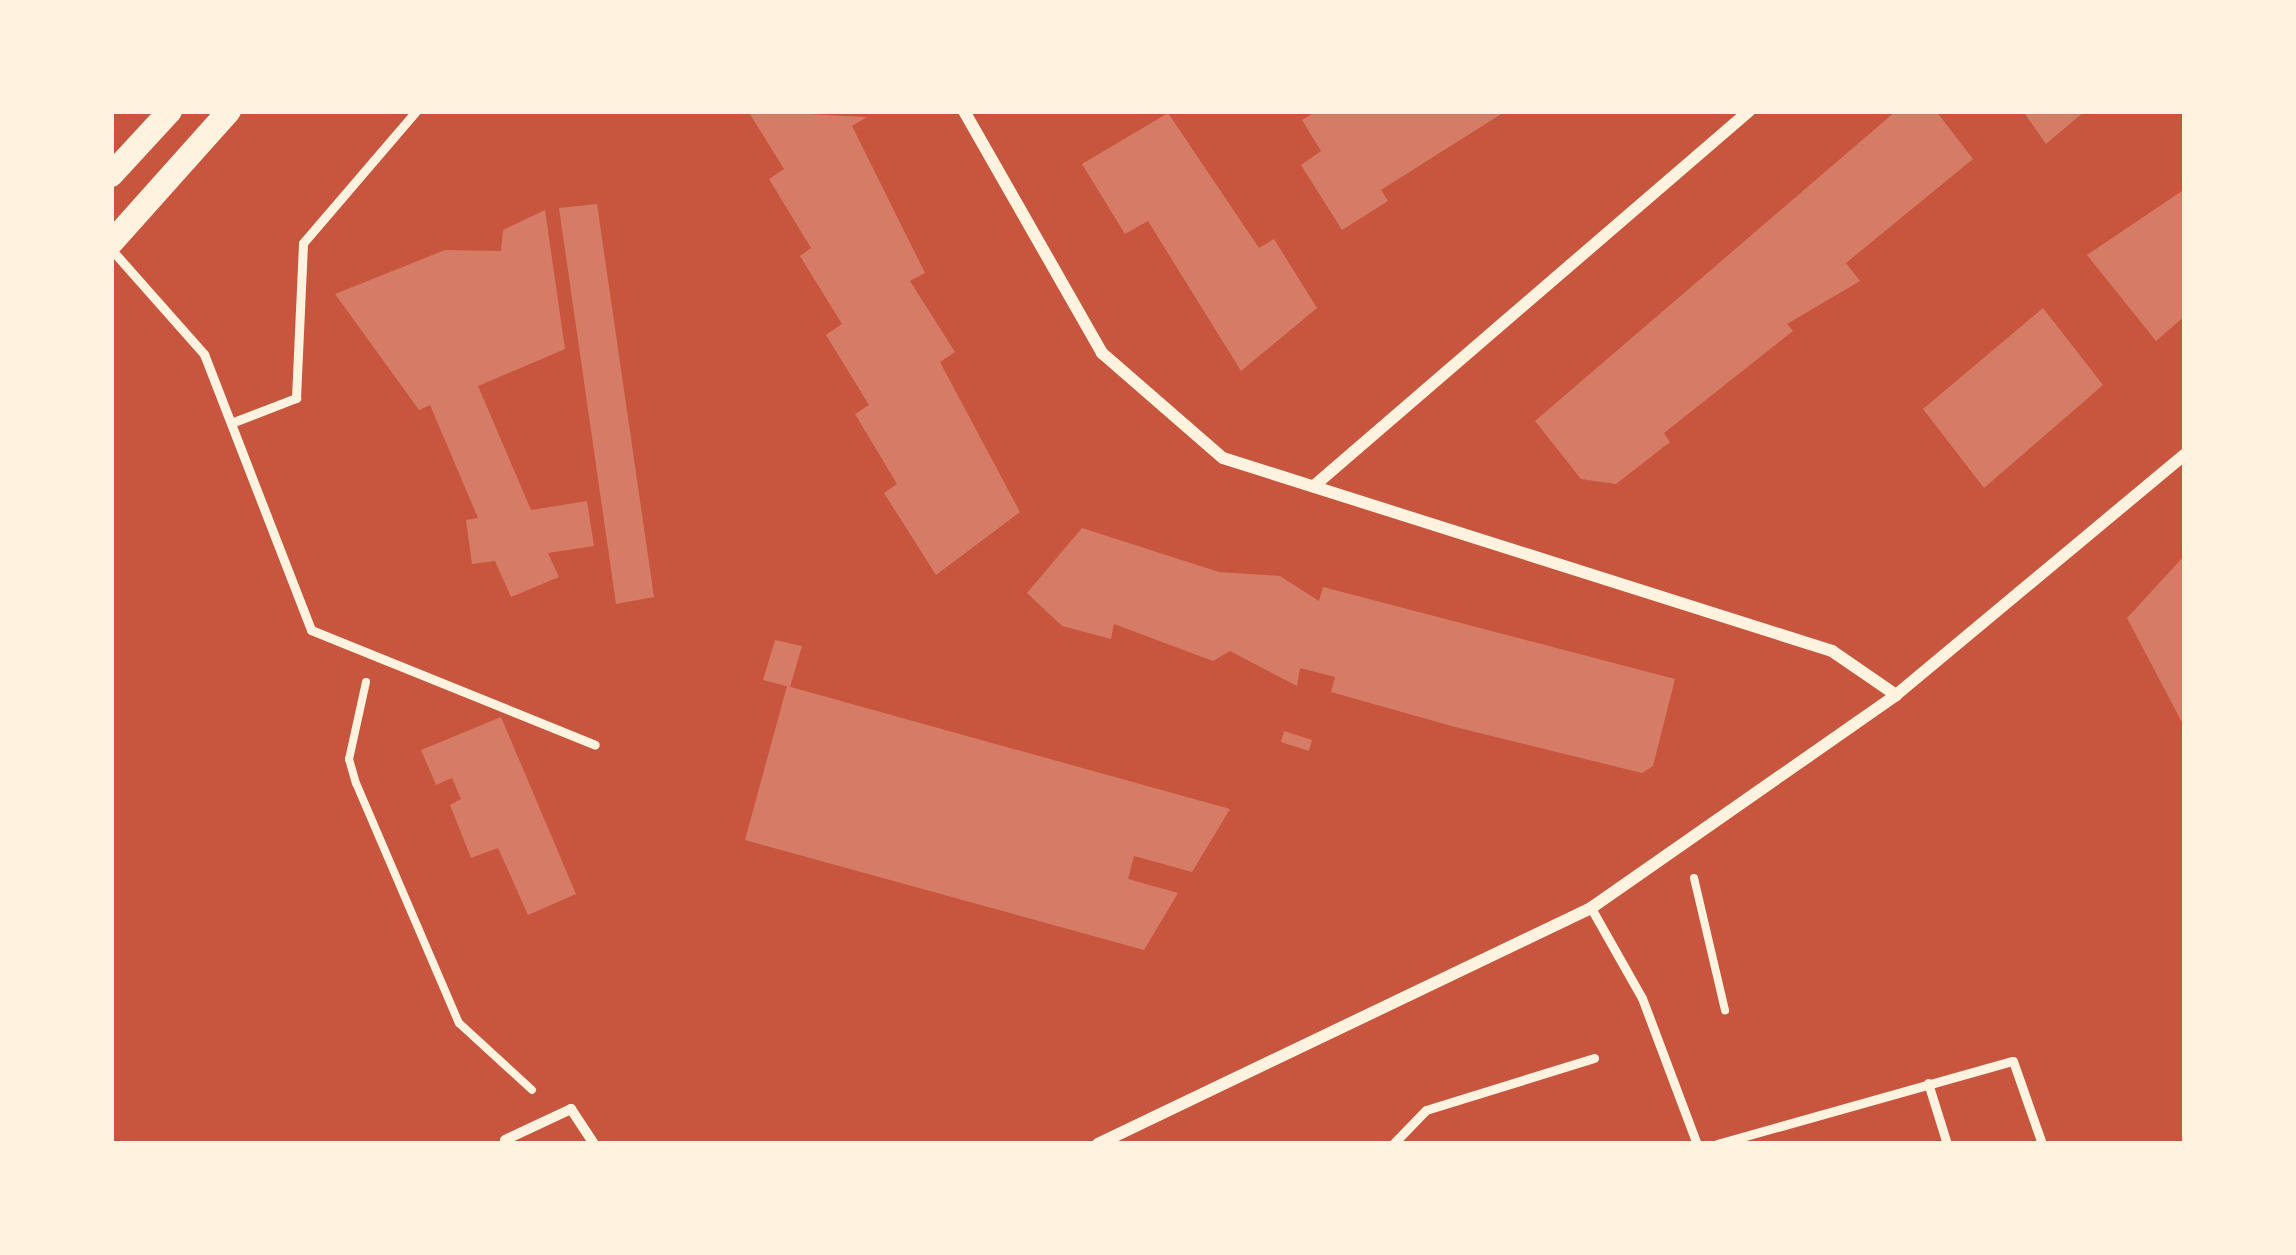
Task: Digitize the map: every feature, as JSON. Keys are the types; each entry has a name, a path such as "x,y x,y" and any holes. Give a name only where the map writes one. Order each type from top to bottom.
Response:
{"main road":[{"path":"111,175 170,111"},
{"path":"111,246 229,111"}],"street":[{"path":"964,111 1102,353 1223,458 1832,651 1896,695"},
{"path":"1315,485 1749,111"},
{"path":"1098,1144 1591,908 1896,695 2185,454"},
{"path":"505,1140 571,1109 594,1144"}],"lane":[{"path":"231,423 296,398 303,243 416,111"},
{"path":"111,246 204,354 311,630 595,745"},
{"path":"1591,908 1642,998 1697,1144"},
{"path":"1393,1144 1426,1110 1594,1058"},
{"path":"1717,1144 2013,1061 2042,1144"},
{"path":"1928,1083 1947,1144"}],"path":[{"path":"372,657 349,759 459,1023 516,1082 571,1109"},
{"path":"1682,848 1725,1010"}],"building":[{"path":"748,111 867,117 852,126 925,273 910,281 955,352 940,362 1020,512 936,575 884,493 897,484 855,414 869,405 826,335 842,324 800,256 811,248 769,179 784,169"},
{"path":"1317,111 1506,111 1381,190 1388,201 1342,230 1301,165 1321,151 1302,120"},
{"path":"1896,111 1936,111 1973,159 1846,263 1860,281 1787,324 1793,331 1664,433 1670,442 1616,484 1581,479 1535,421"},
{"path":"2023,111 2085,111 2046,144"},
{"path":"1168,113 1259,248 1274,239 1317,308 1241,371 1148,221 1125,234 1082,164"},
{"path":"2185,189 2185,316 2156,341 2087,255"},
{"path":"597,204 654,597 616,604 559,208"},
{"path":"545,210 565,349 478,386 531,510 587,501 594,546 548,553 559,577 511,597 495,561 472,564 466,520 478,518 430,405 419,410 335,294 445,250 501,251 503,230"},
{"path":"2043,308 2103,385 1984,488 1923,409"},
{"path":"1082,528 1219,572 1280,576 1319,601 1323,587 1675,679 1653,766 1642,773 1455,727 1331,692 1335,677 1300,668 1297,686 1230,651 1213,661 1114,624 1111,639 1062,626 1027,593"},
{"path":"2185,555 2185,728 2127,618"},
{"path":"775,640 802,646 790,687 763,680"},
{"path":"787,686 1230,809 1192,872 1134,856 1128,879 1178,893 1144,950 745,840"},
{"path":"501,717 576,894 528,915 498,848 471,858 450,805 461,799 452,778 436,785 421,750"},
{"path":"1284,731 1312,740 1309,751 1281,742"}]}
